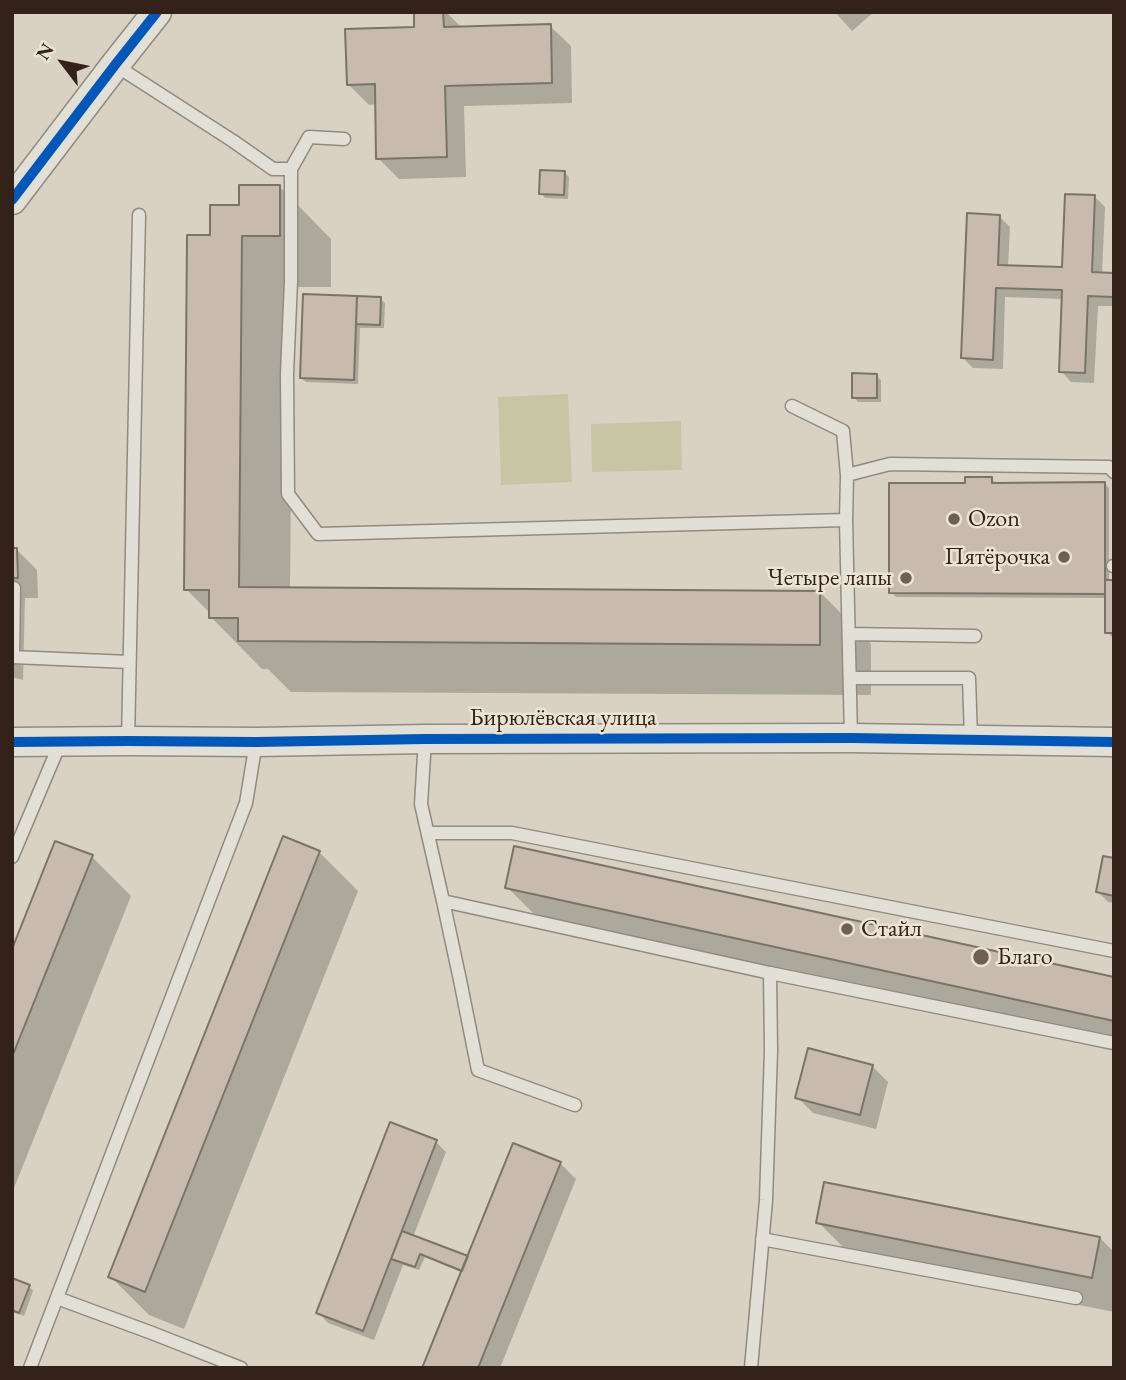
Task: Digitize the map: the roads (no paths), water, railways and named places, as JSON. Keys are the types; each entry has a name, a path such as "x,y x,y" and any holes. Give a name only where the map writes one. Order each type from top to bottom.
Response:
{"street":[{"path":"12,200 157,12"},
{"name":"Бирюлёвская улица","path":"12,742 851,738 1114,742"}],"lane":[{"path":"115,65 273,169 291,169"},
{"path":"344,139 309,137 291,169 291,281 287,374 288,494 318,534 846,520"},
{"path":"128,741 139,215"},
{"path":"792,406 842,431 847,475 851,738"},
{"path":"847,475 890,464 1108,467 1114,472"},
{"path":"14,588 13,657 129,662"},
{"path":"849,634 975,636"},
{"path":"850,678 969,678 971,739"},
{"path":"425,739 421,804 478,1070 575,1105"},
{"path":"12,857 61,741"},
{"path":"30,1368 246,803 256,742"},
{"path":"428,833 512,832 1114,951"},
{"path":"443,901 770,973 1114,1043"},
{"path":"751,1368 766,1200 771,1065 770,973"},
{"path":"762,1239 1076,1298"},
{"path":"57,1298 241,1368"}],"place":[{"name":"Ozon","path":"954,519"},
{"name":"Пятёрочка","path":"1064,557"},
{"name":"Четыре лапы","path":"906,578"},
{"name":"Стайл","path":"847,929"},
{"name":"Благо","path":"981,957"}]}
